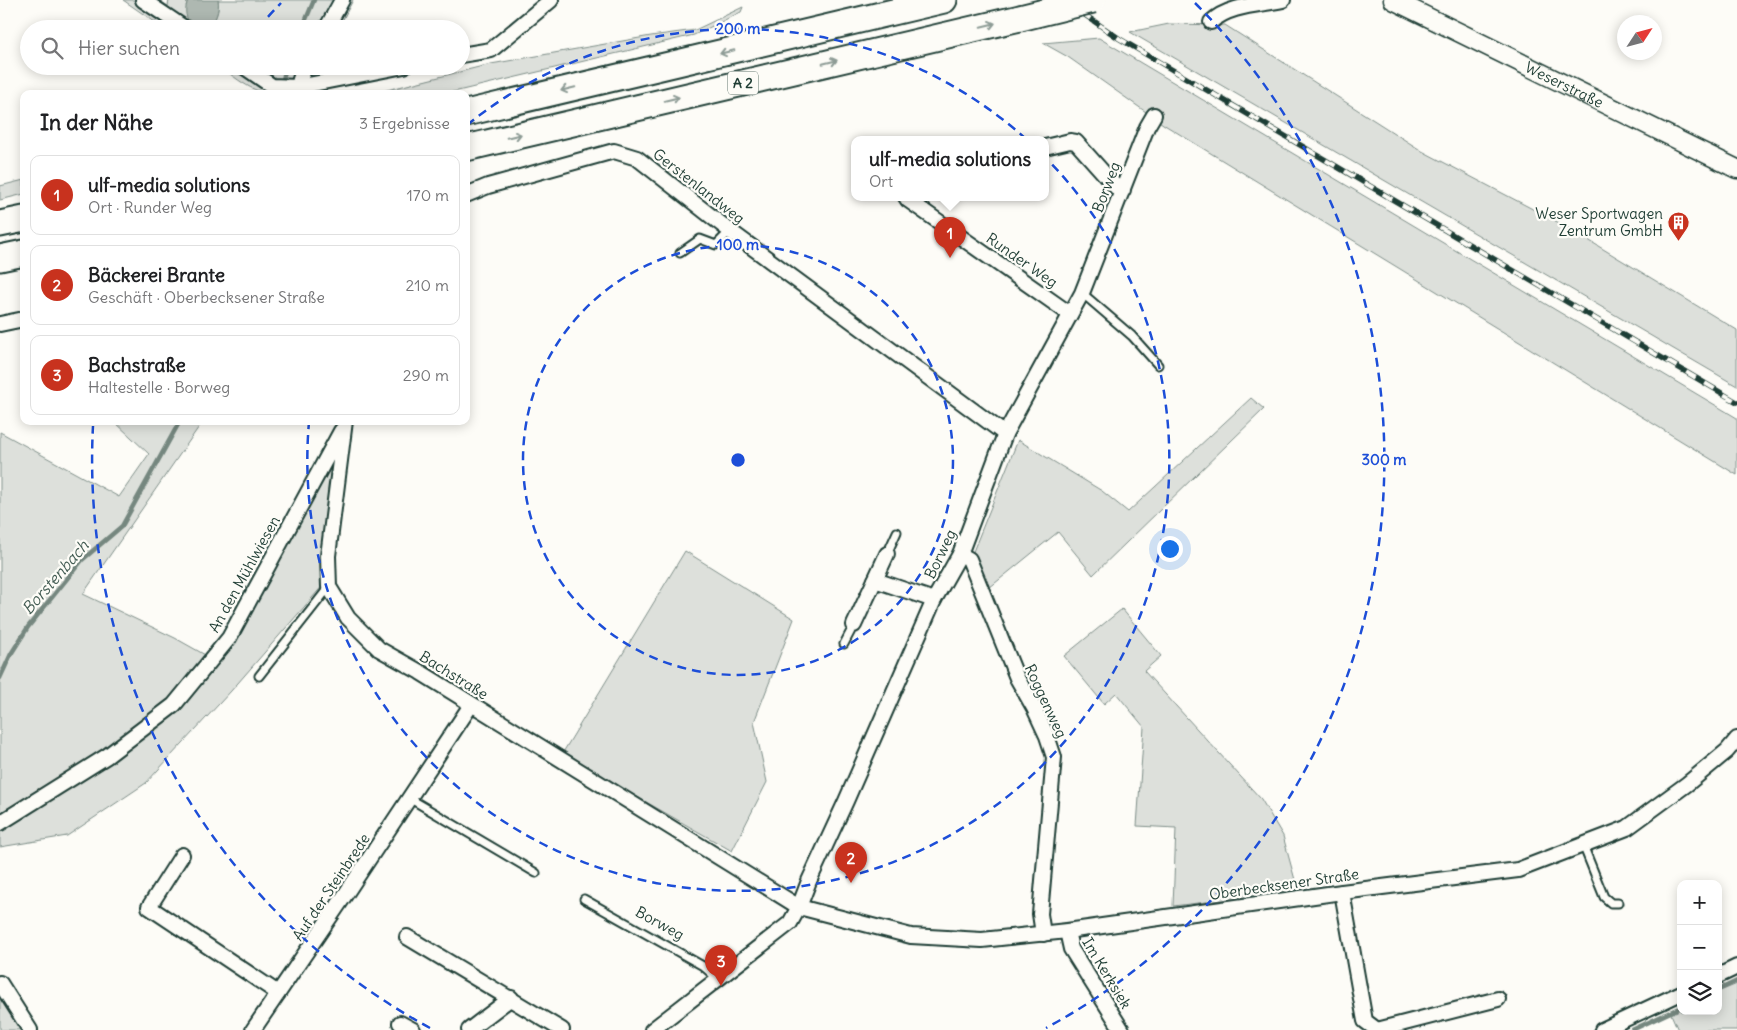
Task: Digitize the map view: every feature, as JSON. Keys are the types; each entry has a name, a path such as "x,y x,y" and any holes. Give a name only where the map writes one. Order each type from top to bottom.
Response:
{"highway":[{"name":"A 2","path":"470,112 944,0"},
{"name":"A 2","path":"470,147 1093,0"},
{"path":"0,224 20,220"},
{"path":"0,258 20,253"}],"street":[{"path":"143,0 173,20"},
{"path":"331,20 342,0"},
{"path":"470,54 491,50 551,0"},
{"path":"1211,22 1226,11 1283,0"},
{"name":"Weserstraße","path":"1393,0 1737,169"},
{"path":"256,75 272,86 297,89 362,75"},
{"path":"297,89 301,75"},
{"name":"Borweg","path":"657,1029 790,923 799,907 934,600 960,554 1005,434 1082,293 1147,127 1154,115"},
{"path":"1049,146 1070,141 1076,142 1117,188 1123,190"},
{"name":"Gerstenlandweg","path":"470,193 614,151 637,158 730,231 1005,434"},
{"name":"Runder Weg","path":"910,201 1070,314"},
{"path":"0,324 20,320"},
{"name":"An den Mühlwiesen","path":"0,823 107,756 174,705 229,638 343,425"},
{"name":"Bachstraße","path":"345,425 328,556 329,587 348,618 379,649 472,704 799,907"},
{"path":"854,625 887,554"},
{"name":"Roggenweg","path":"960,554 970,559 1017,678 1041,722 1054,757 1040,914 1043,934"},
{"path":"875,580 934,600"},
{"name":"Auf der Steinbrede","path":"253,1030 472,704"},
{"name":"Oberbecksener Straße","path":"799,907 910,936 982,940 1067,932 1342,892 1518,870 1628,828 1687,784 1727,751 1737,739"},
{"path":"182,855 149,907 278,993"},
{"path":"1342,892 1365,1021 1377,1030 1498,999"},
{"name":"Im Kerksiek","path":"1067,932 1071,949 1122,1030"},
{"path":"407,937 562,1030"},
{"path":"1722,974 1737,967"},
{"path":"0,983 30,1030"},
{"path":"1602,1030 1677,995"},
{"path":"469,1030 511,998"},
{"path":"400,1024 413,1030"}],"lane":[{"path":"680,253 700,240 716,245 730,231"},
{"path":"1082,293 1132,336 1158,365"},
{"path":"887,554 897,532"},
{"path":"259,676 329,587"},
{"path":"844,644 854,625"},
{"path":"409,798 536,872"},
{"path":"1583,845 1604,897 1611,903 1618,903"},
{"name":"Borweg","path":"584,899 703,966 718,979"}],"shaded area":[{"path":"123,0 159,0 168,6 169,0 188,0 186,6 195,20 152,20"},
{"path":"188,0 218,0 217,15 214,20 188,20 186,6"},
{"path":"218,0 353,0 343,20 214,20 218,8"},
{"path":"743,7 741,12 694,35 462,90 387,90 447,75 470,75 470,69 491,64 695,30"},
{"path":"1169,24 1225,25 1422,151 1565,226 1737,330 1737,386 1130,32"},
{"path":"1099,38 1737,418 1737,475 1163,124 1068,57 1043,43"},
{"path":"231,75 318,75 321,81 297,90 257,90"},
{"path":"20,181 20,195 0,200 0,186"},
{"path":"1251,398 1264,409 1093,575 1058,532 989,588 972,554 1018,440 1102,491 1128,512"},
{"path":"118,425 200,425 83,594 175,638 216,661 342,436 325,583 231,691 146,783 67,836 0,847 0,432 119,497 149,454"},
{"path":"685,551 794,619 754,722 767,782 732,851 562,754"},
{"path":"1122,609 1161,656 1144,671 1261,799 1283,836 1298,891 1173,906 1176,828 1137,826 1144,727 1116,693 1104,704 1064,656"},
{"path":"1737,984 1737,1030 1678,1030 1671,1014 1677,1011 1677,1015 1722,1015 1722,990"},
{"path":"0,993 22,1030 0,1030"}],"waterway":[{"name":"Borstenbach","path":"306,20 314,0"},
{"name":"Borstenbach","path":"281,90 284,75"},
{"name":"Borstenbach","path":"0,678 11,654 28,627 82,560 122,526 178,425"},
{"path":"1722,988 1737,981"},
{"path":"1632,1030 1677,1009"}],"railway":[{"path":"1063,0 1120,39 1737,402"}],"place":[{"name":"Weser Sportwagen Zentrum GmbH","path":"1679,241"},
{"name":"ulf-media solutions","path":"950,258"},
{"name":"Bäckerei Brante","path":"851,883"},
{"name":"Bachstraße","path":"721,986"}]}
